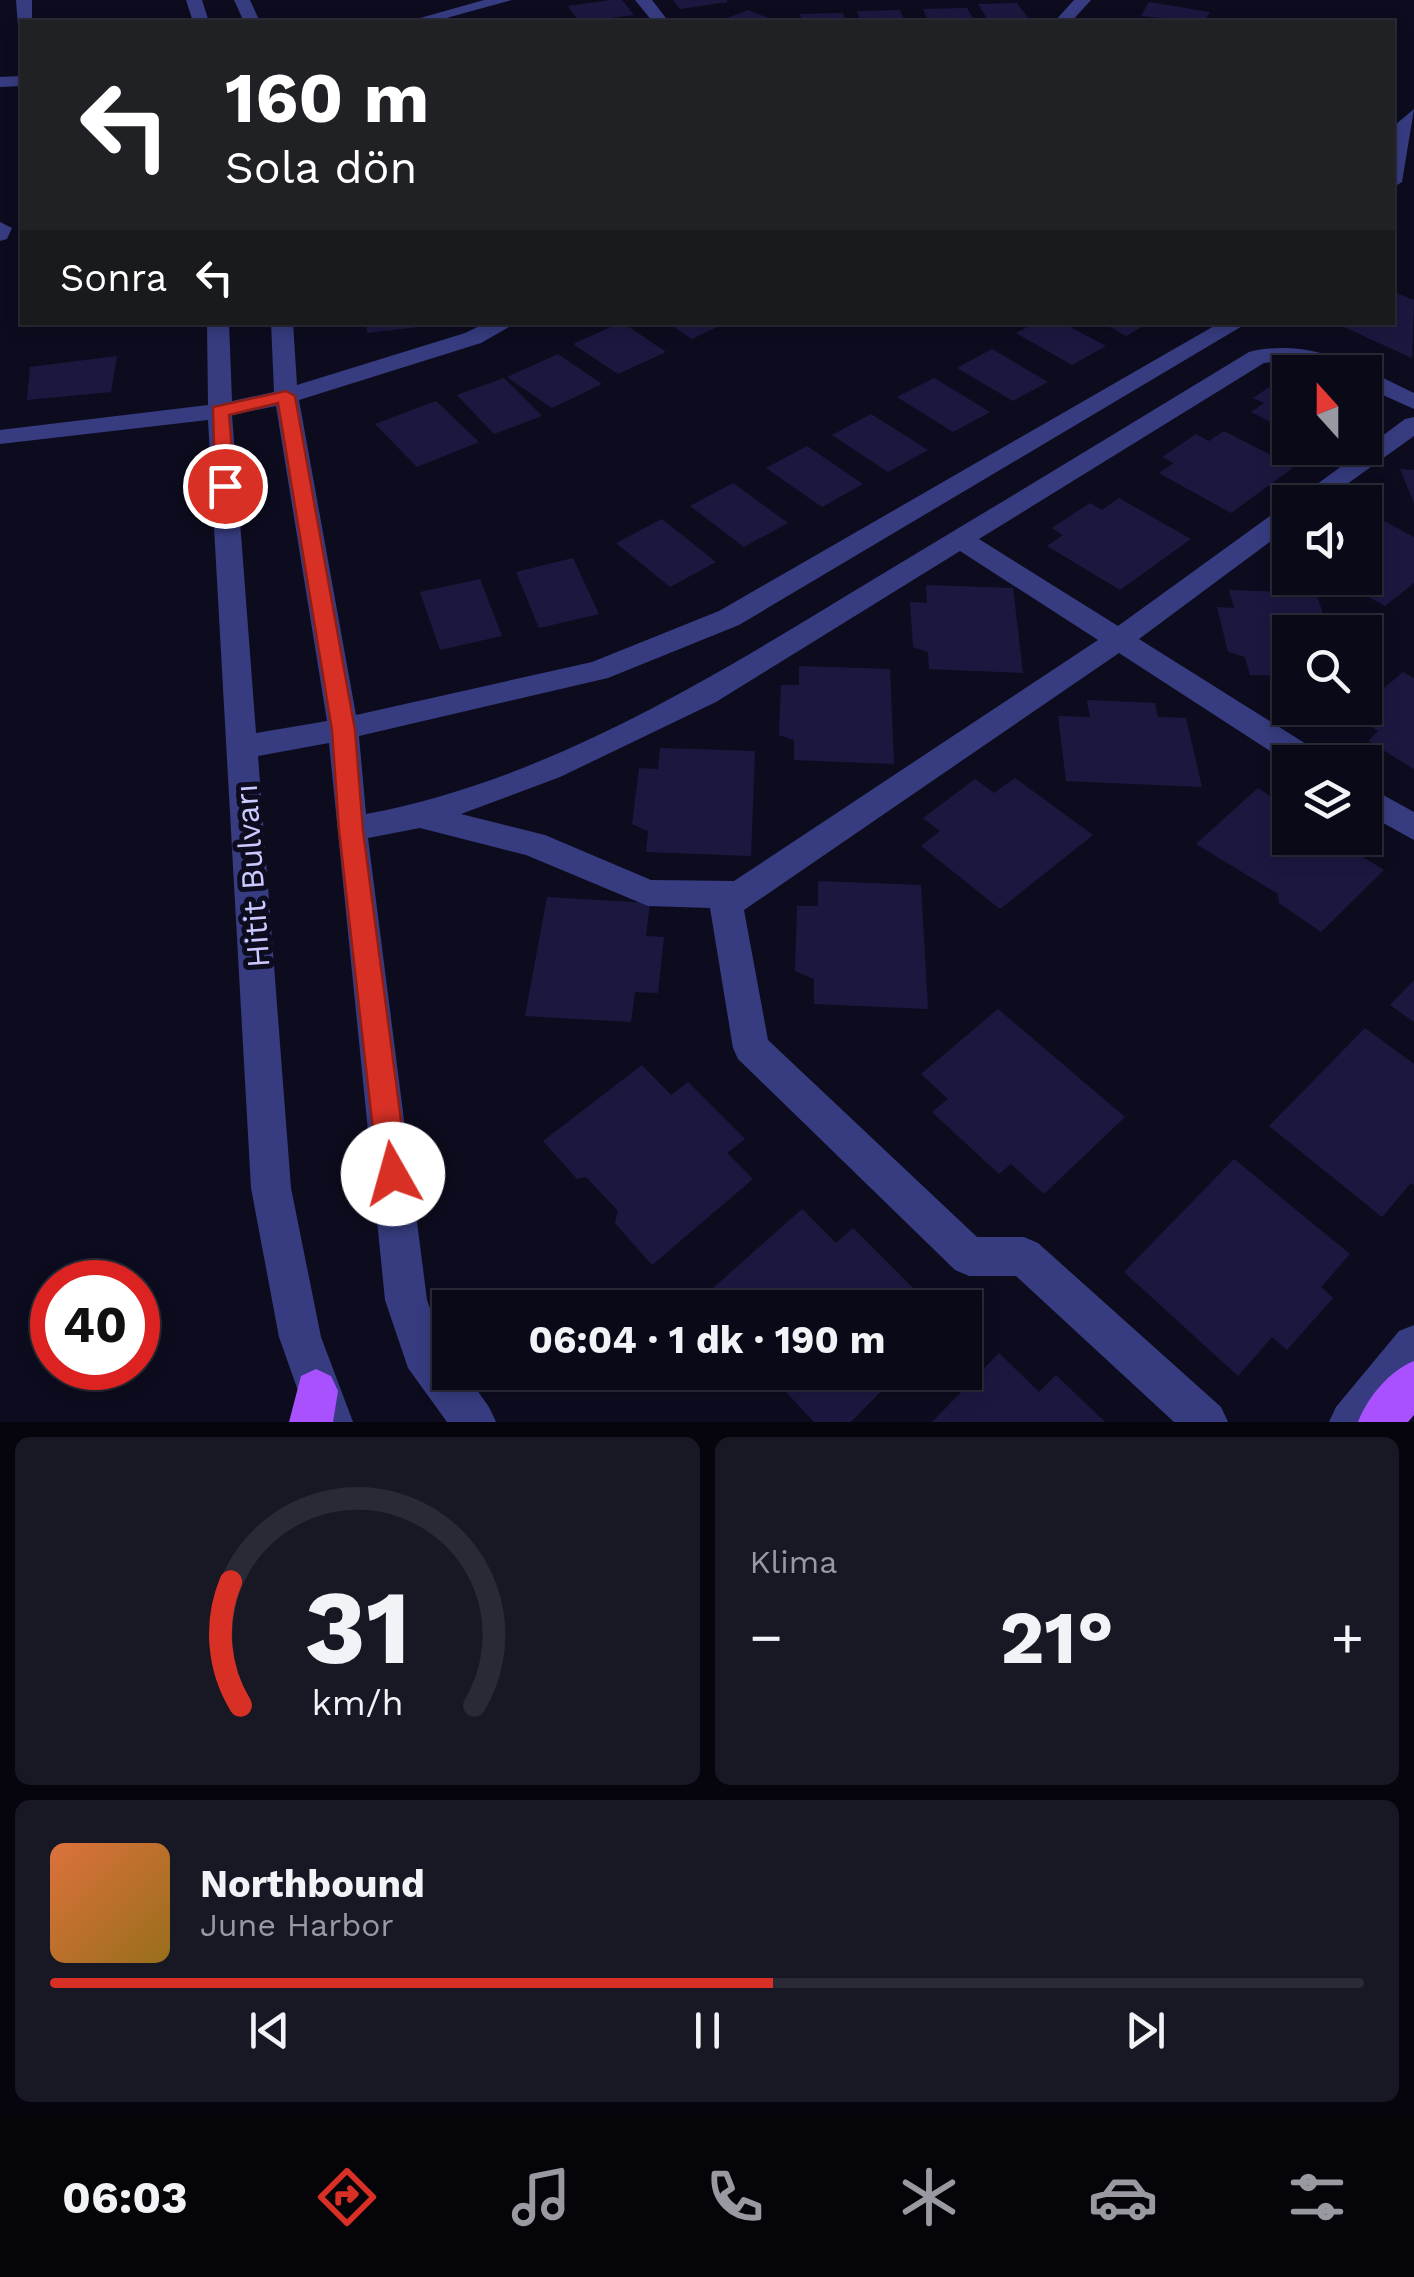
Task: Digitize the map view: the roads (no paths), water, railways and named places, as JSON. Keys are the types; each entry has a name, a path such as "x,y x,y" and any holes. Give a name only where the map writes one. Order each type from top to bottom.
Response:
{"main road":[{"path":"1380,1422 1414,1382"}],"street":[{"path":"428,20 504,0"},
{"path":"643,0 659,20"},
{"path":"1064,20 1084,0"},
{"path":"1395,168 1404,126 1414,115"},
{"name":"Hitit Bulvarı","path":"218,325 220,411 272,1188 287,1287 319,1412"},
{"path":"282,325 286,396 343,730 351,830 406,1300 423,1353 474,1422"},
{"path":"244,747 343,730 598,671 729,618 1233,325"},
{"path":"0,437 220,411 286,396 472,330"},
{"path":"351,830 420,816 549,770 706,695 1257,357 1280,351 1312,355"},
{"path":"1382,386 1414,402"},
{"path":"1330,485 1414,424"},
{"path":"1206,1422 1024,1258 969,1256 751,1048 726,904 1118,640 1272,527"},
{"path":"960,539 1284,745"},
{"path":"1382,808 1414,828"},
{"path":"420,816 533,844 648,893 738,894"},
{"path":"1352,1422 1414,1346"}]}
